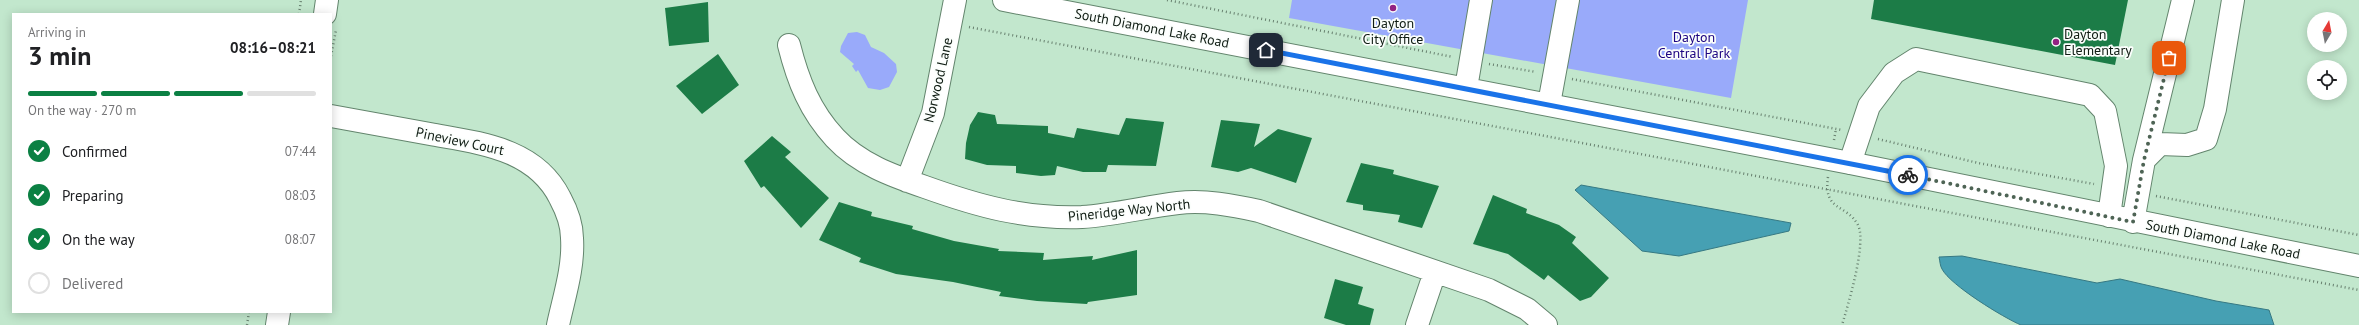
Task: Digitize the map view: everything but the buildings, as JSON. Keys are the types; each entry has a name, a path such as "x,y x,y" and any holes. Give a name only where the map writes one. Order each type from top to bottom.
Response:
{"street":[{"path":"325,13 327,0"},
{"name":"Norwood Lane","path":"907,181 933,114 955,0"},
{"name":"South Diamond Lake Road","path":"1004,0 1840,161 2133,222 2359,266"},
{"path":"1466,88 1481,0"},
{"path":"1549,104 1568,0"},
{"path":"2133,222 2144,160 2183,0"},
{"path":"2144,160 2160,144 2187,145 2206,140 2215,109 2233,0"},
{"name":"Pineridge Way North","path":"789,45 798,79 808,102 836,139 859,159 907,181 977,206 1043,216 1081,217 1121,213 1178,203 1228,204 1266,213 1489,290 1527,309 1546,325"},
{"path":"1840,161 1859,134 1868,106 1894,73 1916,59 2090,95 2105,112 2116,166 2109,216"},
{"name":"Pineview Court","path":"332,116 488,145 518,155 539,169 556,189 568,212 572,238 571,264 558,325"},
{"path":"1417,325 1435,272"},
{"path":"277,325 279,313"}],"path":[{"path":"299,13 301,0"},
{"path":"1167,0 1470,60 1836,129 1978,163 2114,188"},
{"path":"951,23 2359,290"},
{"path":"1826,190 1840,161 1836,129"},
{"path":"1826,190 1832,201 1858,225 1860,231 1859,255 1842,325"},
{"path":"2138,192 2359,235"},
{"path":"247,325 249,313"}],"green space":[{"name":"Dayton Central Park","path":"1292,0 1748,0 1731,98 1289,18"},
{"path":"857,32 865,35 871,47 884,53 896,64 897,72 889,87 880,90 868,88 858,70 856,72 852,66 854,64 840,52 841,46 848,33"}],"shaded area":[{"path":"1581,185 1791,223 1789,231 1679,256 1642,251 1575,190"},
{"path":"1962,256 2097,283 2120,279 2216,301 2269,310 2274,325 2021,325 2003,316 1978,300 1955,284 1947,276 1941,268 1939,257"}],"way so far":[{"path":"1908,175 2133,222 2144,160 2169,58"}],"place":[{"name":"Dayton City Office","path":"1393,8"},
{"name":"Dayton Elementary","path":"2056,42"}],"route":[{"path":"1266,50 1581,110 1908,175"}]}
